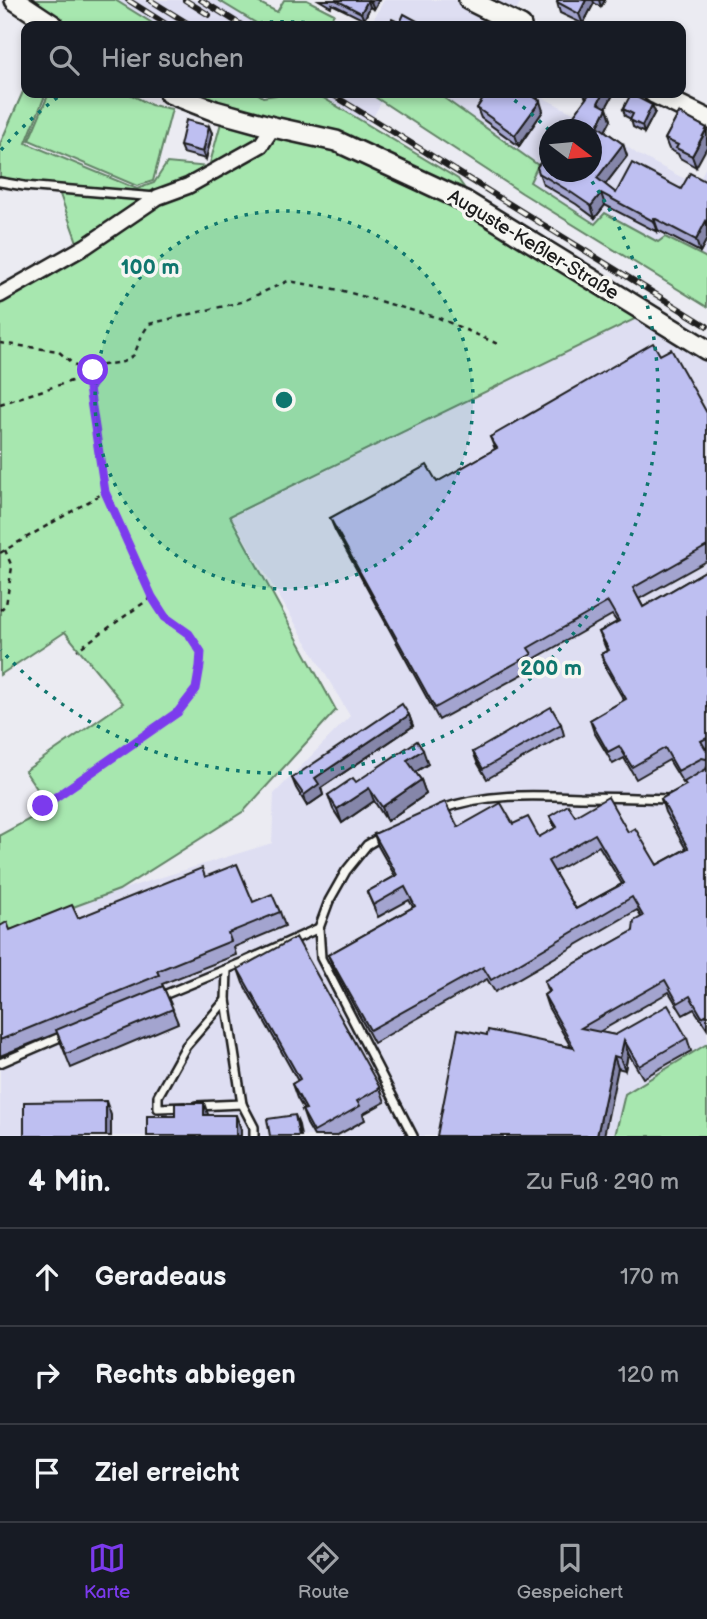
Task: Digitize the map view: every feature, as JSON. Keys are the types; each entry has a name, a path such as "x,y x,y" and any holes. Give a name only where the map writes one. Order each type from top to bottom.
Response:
{"street":[{"path":"15,0 46,21"},
{"path":"469,0 511,21"},
{"name":"Auguste-Keßler-Straße","path":"182,98 215,111 336,141 465,201 707,350"},
{"path":"664,98 707,119"},
{"path":"0,295 86,246 158,197 188,186 261,145 274,127"}],"lane":[{"path":"0,181 24,186 158,197"},
{"path":"430,813 455,804 502,796 668,799 678,793"},
{"path":"396,828 367,845 346,871 329,901 319,928 321,958 413,1136"},
{"path":"153,999 319,928"},
{"path":"227,969 226,1000 242,1104 254,1127 254,1136"},
{"path":"226,1000 186,1046 158,1096 158,1108 242,1104"},
{"path":"0,1063 79,1029"}],"path":[{"path":"89,388 94,381 93,370 96,366 122,362 134,355 149,324 241,302 288,281 340,290 439,318 500,345"},
{"path":"0,343 58,351 88,376 105,492 152,597 165,617 189,634 201,652 196,689 178,712 43,806"},
{"path":"0,404 88,376"},
{"path":"0,553 105,492"},
{"path":"0,610 6,605 12,567 5,550"},
{"path":"76,650 152,597"}],"shaded area":[{"path":"115,0 218,0 253,21 149,21"},
{"path":"384,0 522,0 511,21 373,21"},
{"path":"324,98 377,98 382,101 369,124"},
{"path":"444,98 544,98 571,112 581,112 590,119 539,119 539,182 602,182 602,128 637,154 683,178 699,180 707,165 707,253 705,257 665,237 658,242 605,214 596,224 529,181 538,165"},
{"path":"644,315 707,353 707,1044 625,1094 615,1136 0,1136 0,935 120,890 272,843 274,794 350,716 232,517"}],"green space":[{"path":"27,0 115,0 149,21 57,21"},
{"path":"218,0 254,0 277,12 284,0 307,0 334,14 330,21 253,21"},
{"path":"21,96 44,98 26,143 137,189 154,183 167,163 209,167 222,119 332,147 463,207 643,315 230,516 336,710 244,811 119,890 0,934 0,835 50,808 25,771 123,703 65,632 0,675 0,302 82,256 58,189 0,182 0,144"},
{"path":"47,98 138,98 151,105 172,109 153,181 137,186 29,140"},
{"path":"198,98 323,98 458,179 470,196"},
{"path":"377,98 444,98 538,165 530,182 595,224 605,213 658,242 665,237 705,257 707,307 522,193"},
{"path":"707,1044 707,1136 615,1136 625,1094"}],"building":[{"path":"336,0 368,0 361,13"},
{"path":"586,0 579,14 557,2"},
{"path":"404,14 417,21 401,21"},
{"path":"536,98 540,101 515,135 477,108 483,99"},
{"path":"586,98 600,98 598,103 607,108 602,119 571,119"},
{"path":"629,98 639,98 652,105 642,126 630,120 633,114 623,109"},
{"path":"679,113 707,128 692,156 665,139"},
{"path":"186,120 209,126 203,152 180,146"},
{"path":"602,129 623,144 602,171"},
{"path":"632,163 681,189 690,173 707,182 707,219 696,240 601,193 591,206 554,182 602,182 616,193"},
{"path":"653,343 660,355 671,349 707,413 707,546 633,588 643,607 707,570 707,738 701,741 707,751 707,760 702,758 678,771 665,748 632,767 619,746 608,752 590,720 626,699 601,654 609,650 599,632 619,621 608,602 528,648 532,654 435,708 330,518 427,465 437,482 497,448 490,437"},
{"path":"402,704 409,715 315,778 319,784 304,795 292,778"},
{"path":"551,707 561,724 483,769 473,752"},
{"path":"417,741 423,750 407,760 421,780 382,807 369,788 337,809 328,795 353,778 356,782"},
{"path":"707,766 707,1014 702,1017 690,996 678,1003 665,980 581,1028 615,1035 668,1005 687,1038 639,1066 624,1040 620,1058 614,1056 597,1136 437,1136 458,1029 487,1035 488,1030 574,1048 544,995 550,991 544,981 633,931 634,921 643,916 632,897 491,980 483,967 370,1030 328,955 415,906 405,887 373,905 367,892 397,875 374,834 445,802 458,827 501,803 513,824 528,817 539,837 557,827 550,816 568,805 575,816 608,797 628,832 635,828 657,865 688,848 661,799 686,785 684,782","holes":["595,834 624,883 576,909 548,861"]},
{"path":"237,864 253,902 272,894 280,912 228,933 231,941 157,971 159,975 0,1040 0,926 7,922 10,930 72,905 78,918 202,868 205,877"},
{"path":"296,937 380,1088 357,1101 360,1106 314,1132 302,1110 306,1109 292,1084 300,1079 238,969"},
{"path":"163,986 173,1009 66,1054 56,1030"},
{"path":"106,1101 106,1136 24,1136 24,1102"},
{"path":"175,1103 204,1103 204,1115 236,1115 236,1136 147,1136 147,1116 175,1116"},
{"path":"295,1115 299,1136 270,1136 267,1119"}],"railway":[{"path":"128,0 161,21"},
{"path":"150,0 184,21"},
{"path":"185,0 209,15"},
{"path":"201,0 235,21"},
{"path":"338,98 707,326"}],"route":[{"path":"43,806 178,712 196,689 200,666 201,652 189,634 165,617 152,597 105,492 89,388 94,381 93,370"}]}
